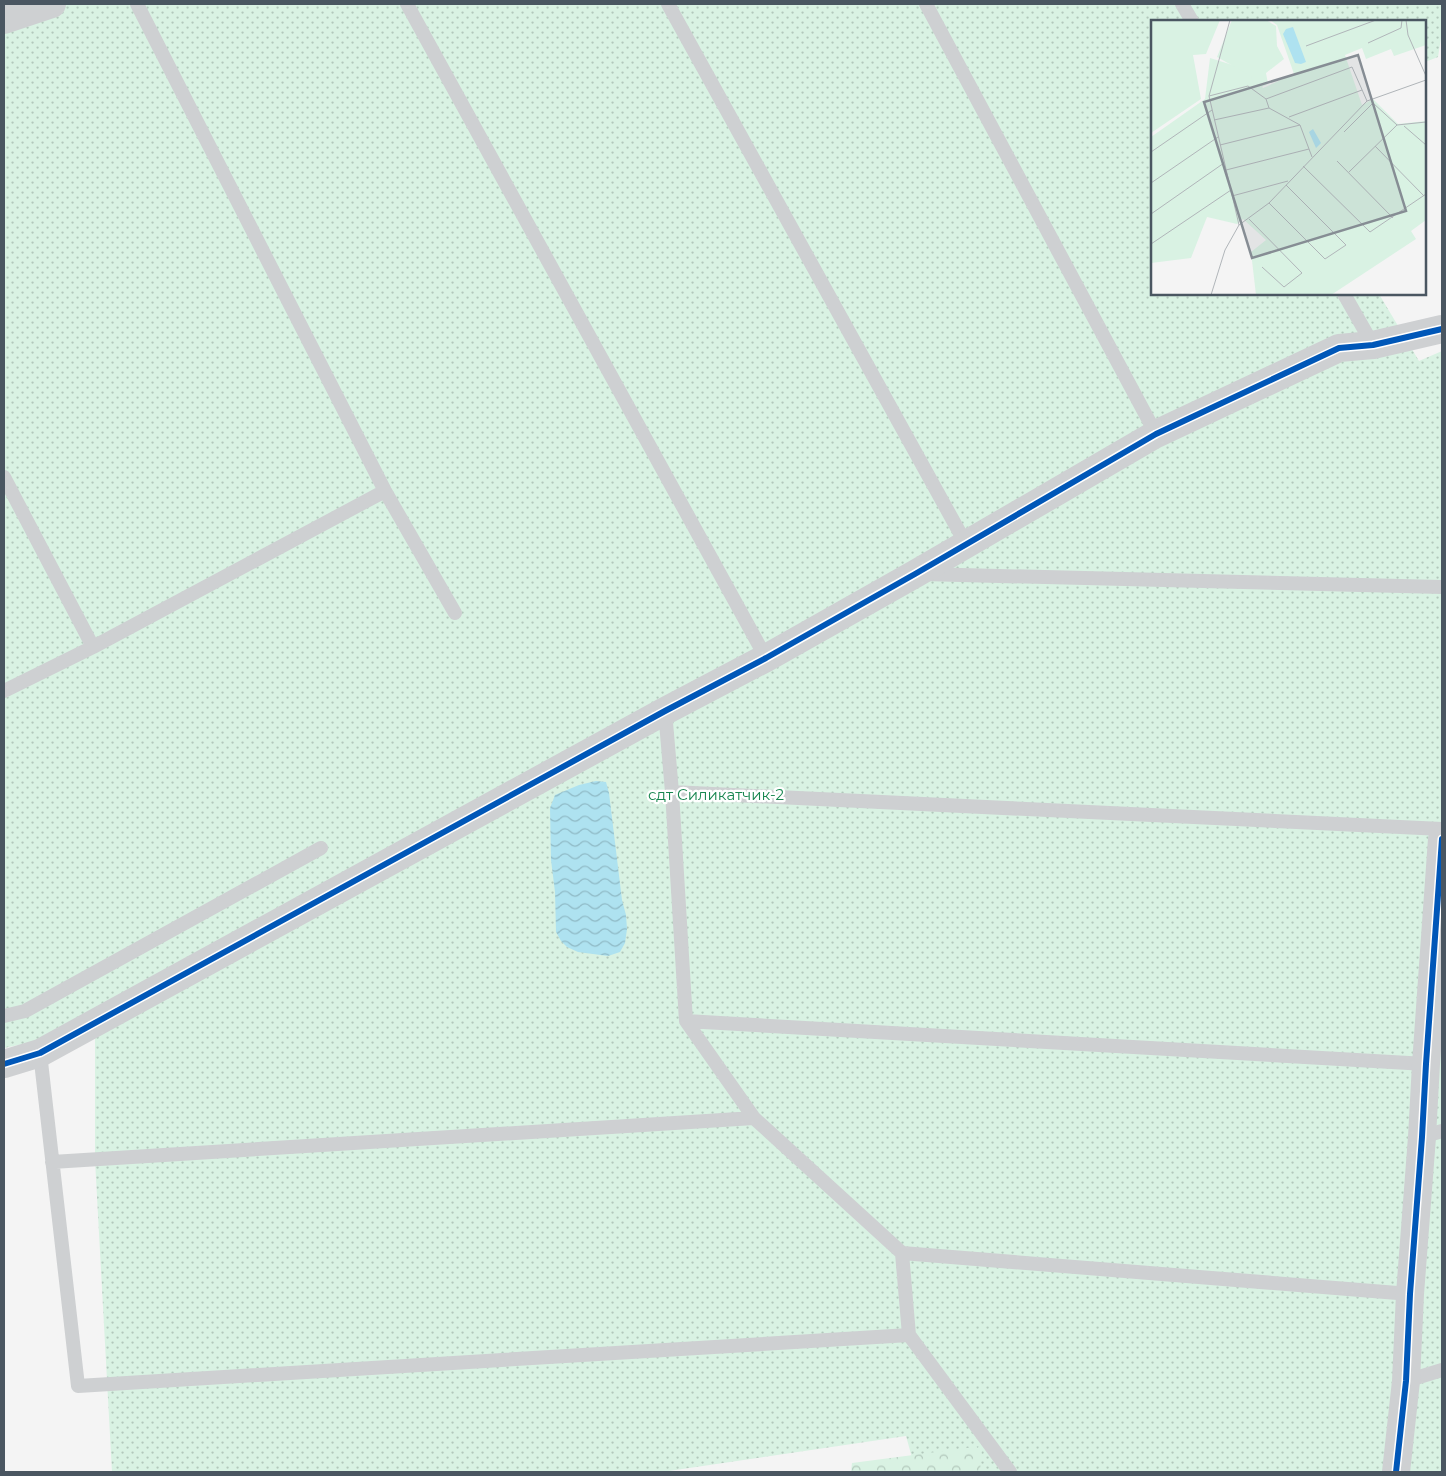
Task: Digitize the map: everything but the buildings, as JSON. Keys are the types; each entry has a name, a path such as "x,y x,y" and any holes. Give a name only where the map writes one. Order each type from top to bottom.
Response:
{"street":[{"path":"4,20 52,4"},
{"path":"4,1064 40,1053 665,711 766,658 1156,434 1339,348 1372,345 1442,329"},
{"path":"1396,1472 1406,1381 1410,1294 1432,1134 1426,1064 1440,898 1442,839"}],"lane":[{"path":"137,4 385,491 455,613"},
{"path":"408,4 766,658"},
{"path":"668,4 966,544"},
{"path":"926,4 1156,434"},
{"path":"1182,4 1191,20"},
{"path":"1345,295 1372,345"},
{"path":"4,477 93,647"},
{"path":"4,691 93,647 385,491"},
{"path":"915,574 1442,587"},
{"path":"665,711 672,792 686,1021 754,1118 902,1253 1410,1294"},
{"path":"672,792 1442,829"},
{"path":"4,1016 25,1011 320,848"},
{"path":"686,1021 1426,1064"},
{"path":"40,1053 78,1386 909,1335"},
{"path":"52,1162 754,1118"},
{"path":"902,1253 909,1335 1010,1472"},
{"path":"1406,1381 1442,1370"}],"green space":[{"name":"сдт Силикатчик-2","path":"4,4 1442,4 1442,32 1438,57 1426,62 1426,20 1151,20 1151,295 1380,295 1419,361 1442,351 1442,1472 916,1472 906,1436 662,1472 112,1472 95,1160 95,1029 4,1048"},
{"path":"982,1446 980,1472 851,1472 852,1463"}],"water":[{"path":"596,781 606,782 609,793 627,929 625,943 620,952 608,956 578,952 567,947 561,941 556,932 555,892 551,860 550,808 555,795 579,785"}],"cycle path":[{"path":"4,1064 40,1053 665,711 766,658 1156,434 1339,348 1373,345 1442,329"},
{"path":"1396,1472 1406,1381 1410,1294 1442,839"}]}
